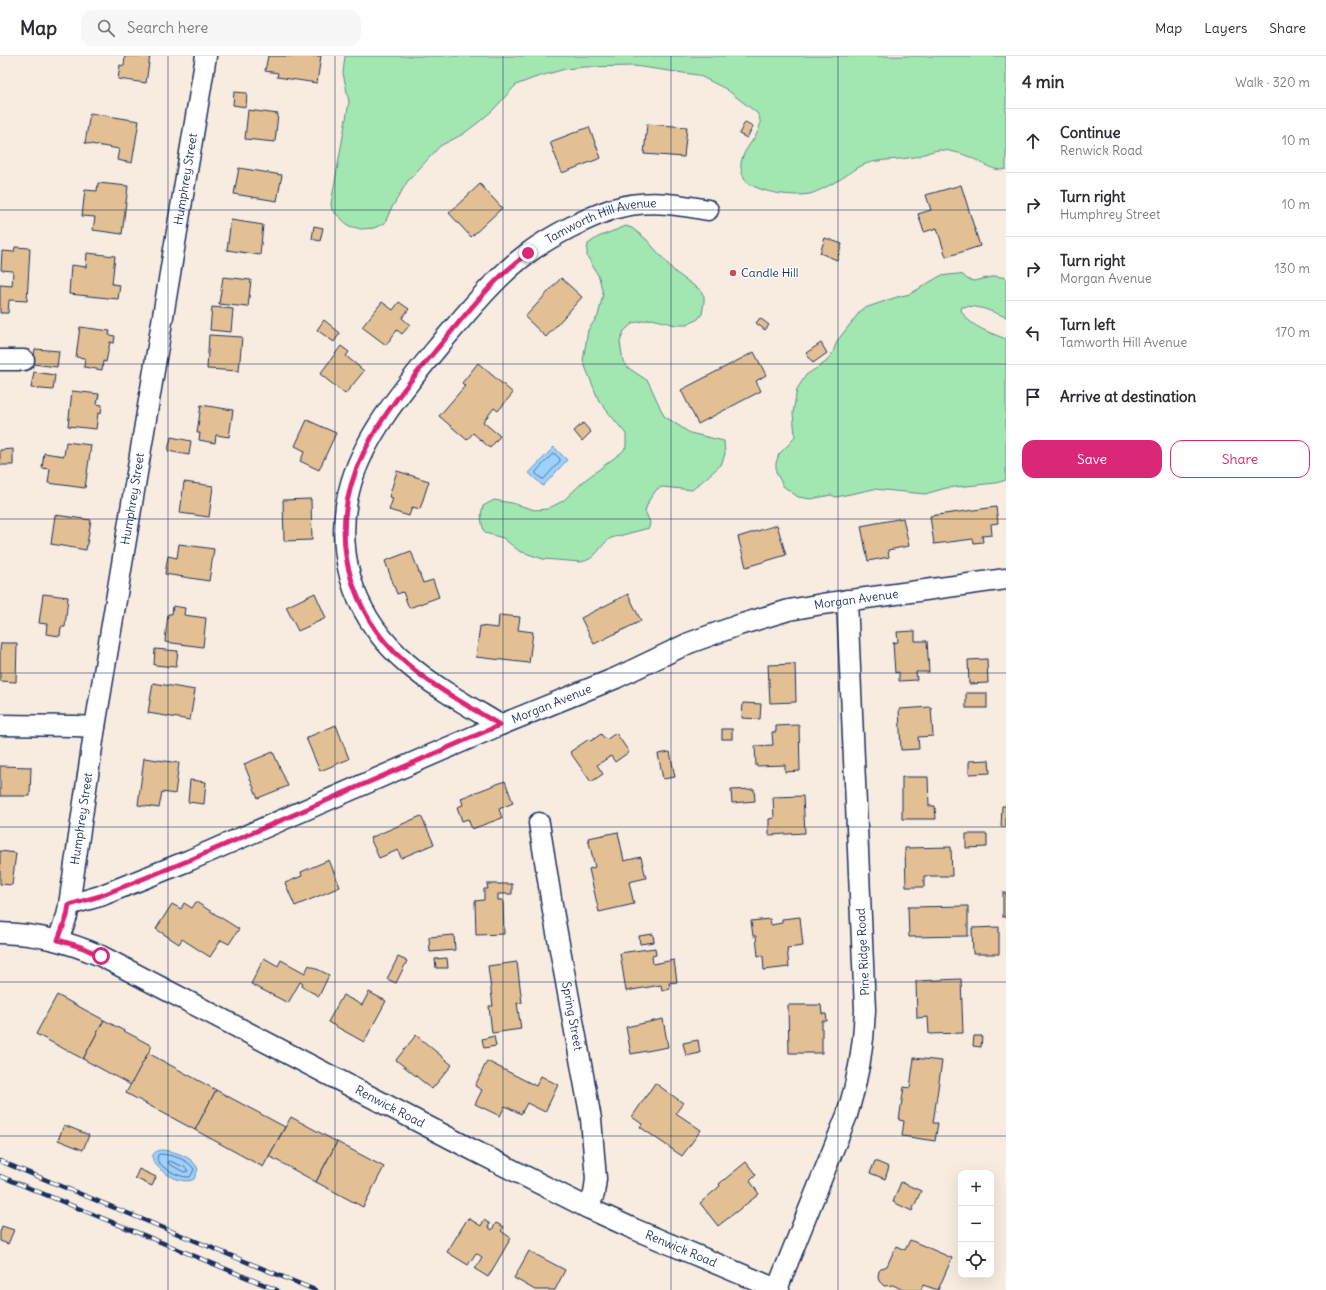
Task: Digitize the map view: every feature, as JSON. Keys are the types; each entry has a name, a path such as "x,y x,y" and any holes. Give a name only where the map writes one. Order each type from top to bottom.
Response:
{"street":[{"name":"Humphrey Street","path":"58,940 67,916 69,905 95,728 206,56"},
{"name":"Tamworth Hill Avenue","path":"500,725 442,691 412,669 385,642 367,616 354,589 345,553 344,516 353,476 365,448 389,409 418,371 475,302 501,276 528,253 552,238 576,226 599,215 625,206 660,202 680,204 708,210"},
{"path":"0,360 24,360"},
{"name":"Morgan Avenue","path":"69,905 100,896 190,860 500,725 616,678 690,643 738,625 789,610 847,600 1006,580"},
{"name":"Pine Ridge Road","path":"778,1290 847,1115 854,1092 862,1051 865,1009 847,600"},
{"path":"0,725 75,726 95,728"},
{"name":"Spring Street","path":"539,823 553,911 591,1119 596,1179 594,1194 588,1208"},
{"name":"Renwick Road","path":"0,933 58,940 81,947 118,964 464,1146 588,1208 778,1290"}],"green space":[{"path":"345,56 1006,56 1006,169 1001,170 991,168 972,158 958,153 937,150 904,159 867,163 841,179 810,194 795,195 769,192 748,183 742,173 741,164 743,156 759,128 760,121 757,113 726,89 698,75 634,66 584,67 565,69 516,85 493,110 479,122 463,134 440,146 407,182 390,211 385,223 374,228 361,229 349,226 332,210 331,204 349,102 343,73"},
{"path":"626,226 632,228 646,239 675,272 700,290 704,296 704,302 702,314 698,319 687,325 676,325 652,319 633,323 624,331 620,342 623,361 627,367 648,381 664,416 690,433 724,441 725,454 721,465 692,490 662,487 657,489 649,500 645,511 650,522 649,528 611,538 595,555 581,562 543,559 519,551 503,538 485,533 481,520 481,513 483,506 494,500 512,503 535,510 547,509 563,501 585,480 622,452 626,447 626,434 599,401 583,361 588,330 598,316 603,294 599,277 587,256 588,244 598,237"},
{"path":"957,274 963,275 967,279 974,281 996,276 1006,278 1006,317 984,309 968,306 962,307 961,310 964,316 974,325 1006,339 1006,480 996,483 946,488 925,494 874,489 836,497 831,495 811,499 798,497 783,486 776,472 776,463 779,454 795,436 793,413 797,389 806,375 826,362 833,352 837,341 862,309 910,294 940,276"}],"water":[{"path":"554,447 567,460 543,486 529,473"},
{"path":"161,1150 177,1153 192,1161 198,1169 194,1179 187,1181 179,1180 162,1170 153,1158 154,1153"}],"building":[{"path":"125,56 150,56 146,83 118,79 120,65 124,66"},
{"path":"268,56 321,56 317,83 277,77 278,73 265,71"},
{"path":"234,92 247,93 246,107 233,105"},
{"path":"248,110 278,114 275,142 245,139"},
{"path":"90,113 139,121 132,163 117,160 119,149 85,143"},
{"path":"745,122 753,126 747,138 739,134"},
{"path":"647,124 687,127 684,157 644,154"},
{"path":"589,127 601,158 562,173 550,142"},
{"path":"239,168 282,175 277,201 234,194"},
{"path":"98,183 128,186 122,234 93,230 95,217 82,216 85,190 97,191"},
{"path":"480,184 502,208 471,237 449,213"},
{"path":"961,185 980,246 946,257 937,228 924,232 918,214 931,210 926,195"},
{"path":"231,220 263,225 260,255 227,250"},
{"path":"314,226 323,228 320,241 312,239"},
{"path":"825,238 842,244 837,260 820,253"},
{"path":"15,247 30,248 27,301 9,300 8,313 0,313 0,285 12,286 13,271 1,270 2,251 14,252"},
{"path":"87,253 115,256 112,284 120,285 118,299 69,294 71,265 86,267"},
{"path":"223,277 251,280 248,307 219,304"},
{"path":"561,278 582,297 546,337 525,317"},
{"path":"382,302 393,310 399,302 409,309 402,318 410,325 402,334 397,330 386,345 362,327"},
{"path":"212,307 233,309 231,332 210,330"},
{"path":"760,318 769,325 765,330 756,323"},
{"path":"324,320 340,333 334,342 317,330"},
{"path":"80,327 110,331 109,335 115,336 114,343 110,342 106,362 103,361 102,370 84,367 85,358 76,357"},
{"path":"209,335 242,337 239,371 207,369"},
{"path":"821,343 827,353 813,363 806,353"},
{"path":"341,346 349,352 346,356 364,371 345,394 320,374"},
{"path":"35,349 59,351 57,367 33,364"},
{"path":"754,352 766,375 756,381 761,391 698,424 681,390"},
{"path":"478,363 513,393 498,411 494,408 483,422 500,436 490,448 473,433 467,440 439,416 465,386 462,383"},
{"path":"34,372 55,375 53,390 31,388"},
{"path":"72,391 99,394 97,404 102,405 101,414 98,413 96,429 68,426"},
{"path":"201,405 233,410 229,437 216,435 215,443 199,440 200,433 197,433"},
{"path":"307,420 336,433 319,470 300,461 305,451 295,446"},
{"path":"583,423 591,432 582,441 574,431"},
{"path":"171,437 191,441 189,455 168,451"},
{"path":"66,442 91,445 85,488 48,483 50,469 42,468 44,453 64,456"},
{"path":"13,449 13,465 0,465 0,450"},
{"path":"397,471 429,481 420,509 412,507 409,516 389,510 393,498 389,497"},
{"path":"184,482 213,486 209,517 180,513"},
{"path":"311,499 312,540 284,541 283,500"},
{"path":"996,507 998,523 991,524 992,535 982,536 983,542 974,543 973,539 934,544 930,516"},
{"path":"55,515 91,520 86,550 51,544"},
{"path":"903,518 909,546 888,550 889,557 868,561 861,526"},
{"path":"777,525 786,555 746,567 738,537"},
{"path":"179,544 214,549 209,581 165,574 168,556 177,558"},
{"path":"411,551 423,583 433,580 439,597 409,608 403,592 397,594 385,561"},
{"path":"315,593 326,618 298,631 286,607"},
{"path":"43,594 68,597 65,627 61,627 60,636 46,634 47,624 39,623"},
{"path":"628,594 641,621 594,644 581,618"},
{"path":"173,606 185,608 184,615 206,618 203,647 165,642 168,614 172,614"},
{"path":"499,615 520,617 518,630 533,632 529,663 476,657 480,626 498,628"},
{"path":"915,631 915,641 927,641 929,672 916,672 917,680 899,681 899,672 895,673 893,643 898,642 897,632"},
{"path":"1,643 17,643 16,682 0,681"},
{"path":"155,649 178,651 176,667 154,665"},
{"path":"987,659 988,683 969,684 968,660"},
{"path":"795,664 796,702 770,703 768,665"},
{"path":"153,683 195,690 190,720 148,713"},
{"path":"966,693 987,693 987,708 966,708"},
{"path":"743,703 761,704 760,719 742,718"},
{"path":"931,707 933,736 918,737 919,749 901,750 899,709"},
{"path":"336,725 349,759 320,771 306,738"},
{"path":"799,725 800,771 785,772 785,765 756,766 755,746 773,745 772,732 776,732 776,726"},
{"path":"722,729 732,729 732,739 722,739"},
{"path":"616,733 629,752 615,762 611,756 597,765 603,774 591,782 570,752 589,739 591,741 601,734 606,740"},
{"path":"273,752 288,786 258,798 244,764"},
{"path":"670,752 675,777 663,779 658,754"},
{"path":"144,758 179,763 175,794 162,792 159,808 138,805"},
{"path":"989,760 990,773 969,774 969,761"},
{"path":"0,766 31,767 30,796 0,796"},
{"path":"902,777 928,777 929,806 935,806 936,819 902,819"},
{"path":"190,780 206,782 204,804 188,802"},
{"path":"505,781 513,803 499,809 502,818 472,829 468,819 462,821 457,807 463,805 461,798"},
{"path":"754,789 755,801 732,803 731,790"},
{"path":"803,796 805,833 769,835 769,819 774,818 773,797"},
{"path":"1002,806 1006,806 1006,827 1001,827"},
{"path":"421,816 434,844 401,858 398,850 379,858 370,838"},
{"path":"618,832 624,861 641,857 646,878 629,882 634,904 599,912 589,869 595,867 588,838"},
{"path":"966,834 987,834 987,847 966,848"},
{"path":"951,847 952,876 924,876 924,887 906,887 905,848"},
{"path":"0,851 16,853 12,885 0,884"},
{"path":"329,860 340,887 295,906 285,883 302,876 301,872"},
{"path":"487,884 512,884 512,894 498,894 498,900 503,900 504,934 476,935 475,901 484,900 484,889 488,889"},
{"path":"1003,893 1006,893 1006,917 1003,917"},
{"path":"196,902 239,929 229,944 221,940 210,957 182,939 179,944 156,929 172,904 181,909 184,903 192,908"},
{"path":"968,906 968,936 909,937 908,907"},
{"path":"800,917 803,946 787,948 789,967 764,970 763,955 758,956 756,936 753,936 751,921 770,919 771,925 782,923 782,919"},
{"path":"999,927 999,954 973,954 972,928"},
{"path":"653,934 654,942 640,944 639,936"},
{"path":"454,935 455,950 430,952 429,937"},
{"path":"655,948 656,955 652,956 653,964 674,960 677,982 669,983 670,989 662,991 661,985 626,991 620,953"},
{"path":"398,957 407,961 396,983 387,979"},
{"path":"264,958 278,966 281,960 305,973 309,965 329,975 319,996 302,987 303,984 300,982 288,1003 251,984"},
{"path":"447,958 448,968 436,968 435,959"},
{"path":"517,962 522,1003 517,1003 521,1029 492,1033 489,1006 493,1006 488,966"},
{"path":"961,979 963,1033 929,1034 928,1017 917,1018 916,981"},
{"path":"369,992 386,1001 364,1042 328,1022 343,995 362,1005"},
{"path":"57,995 104,1020 83,1059 36,1034"},
{"path":"788,1005 821,1005 822,1014 826,1014 827,1021 822,1021 822,1053 789,1053"},
{"path":"663,1019 668,1047 631,1054 626,1027"},
{"path":"104,1020 152,1046 131,1085 83,1059"},
{"path":"416,1035 452,1065 432,1089 396,1060"},
{"path":"494,1036 496,1046 484,1048 482,1039"},
{"path":"974,1036 982,1036 981,1047 973,1046"},
{"path":"698,1040 700,1053 686,1056 683,1043"},
{"path":"148,1053 216,1090 195,1130 126,1093"},
{"path":"914,1058 942,1061 933,1123 938,1123 935,1141 902,1136 904,1121 899,1120 904,1087 910,1088"},
{"path":"487,1061 536,1086 541,1076 558,1085 545,1112 527,1103 521,1114 505,1106 500,1116 475,1104 482,1090 475,1086"},
{"path":"655,1083 683,1103 676,1113 701,1130 682,1156 640,1127 642,1124 632,1117"},
{"path":"216,1090 285,1127 263,1167 195,1130"},
{"path":"291,1117 337,1142 316,1182 269,1156"},
{"path":"64,1125 89,1135 83,1150 58,1140"},
{"path":"337,1142 384,1167 363,1207 316,1182"},
{"path":"875,1161 889,1167 885,1179 870,1173"},
{"path":"746,1162 756,1175 750,1181 759,1194 718,1226 700,1203 720,1186 719,1184"},
{"path":"139,1169 156,1177 152,1186 135,1178"},
{"path":"901,1182 921,1191 912,1211 893,1202"},
{"path":"468,1218 481,1226 484,1220 490,1224 488,1227 492,1230 496,1223 504,1227 501,1231 511,1238 488,1277 475,1269 482,1257 476,1253 468,1265 447,1252"},
{"path":"2,1226 14,1230 8,1244 0,1241"},
{"path":"910,1240 952,1258 938,1290 923,1285 921,1290 903,1290 893,1285 884,1286 879,1281 879,1271 887,1266 896,1246 905,1250"},
{"path":"529,1251 565,1270 555,1290 535,1290 514,1278"}],"railway":[{"path":"0,1161 315,1290"},
{"path":"0,1176 277,1290"}],"place":[{"name":"Candle Hill","path":"733,273"}],"route":[{"path":"101,956 81,947 58,940 67,916 69,905 100,896 190,860 500,725 442,691 412,669 385,642 376,630 360,603 348,569 345,553 344,516 353,476 365,448 389,409 418,371 475,302 501,276 528,253"}]}
